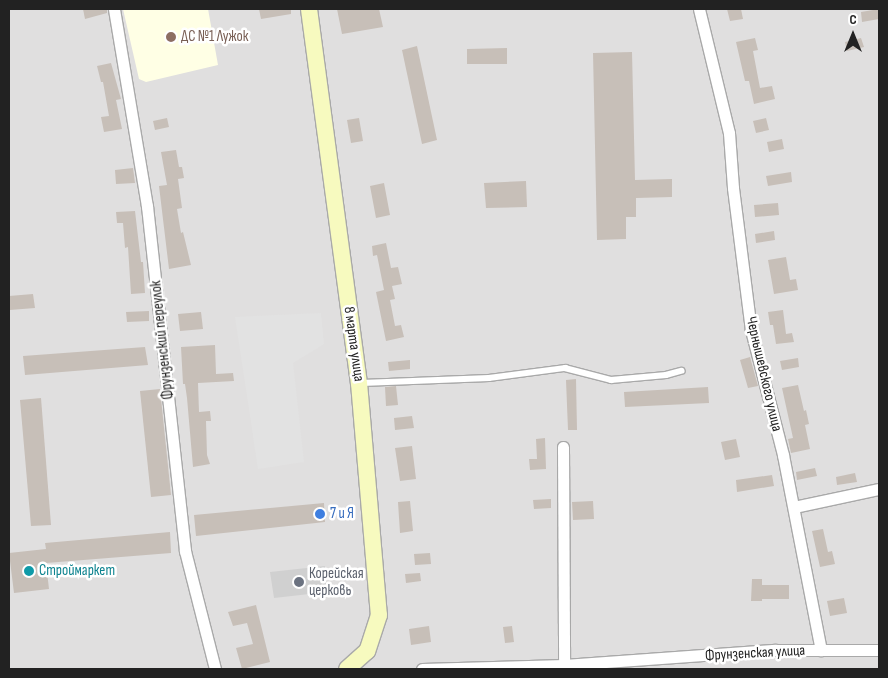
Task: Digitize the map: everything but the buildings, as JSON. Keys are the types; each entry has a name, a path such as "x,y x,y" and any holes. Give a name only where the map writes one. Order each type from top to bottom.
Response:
{"street":[{"name":"Фрунзенский переулок","path":"114,9 147,206 185,551 215,669"},
{"name":"8 марта улица","path":"309,9 360,383 379,615 368,651 347,669"},
{"name":"Чернышевского улица","path":"699,9 729,133 733,188 751,330 783,455 821,650"},
{"path":"563,447 564,665"},
{"path":"794,508 879,488"},
{"name":"Фрунзенская улица","path":"422,669 564,665 775,650 879,650"}],"lane":[{"path":"360,383 489,378 565,368 611,380 681,371"}],"shaded area":[{"path":"9,9 879,9 879,669 9,669"},
{"name":"ДС №1 Лужок","path":"123,9 208,9 218,65 146,82 139,79"},
{"path":"321,313 324,344 293,363 304,462 258,469 235,317"},
{"name":"Корейская церковь","path":"325,566 327,592 274,598 270,572"}],"place":[{"name":"ДС №1 Лужок","path":"171,37"},
{"name":"7 и Я","path":"320,514"},
{"name":"Строймаркет","path":"29,571"},
{"name":"Корейская церковь","path":"299,582"}]}
